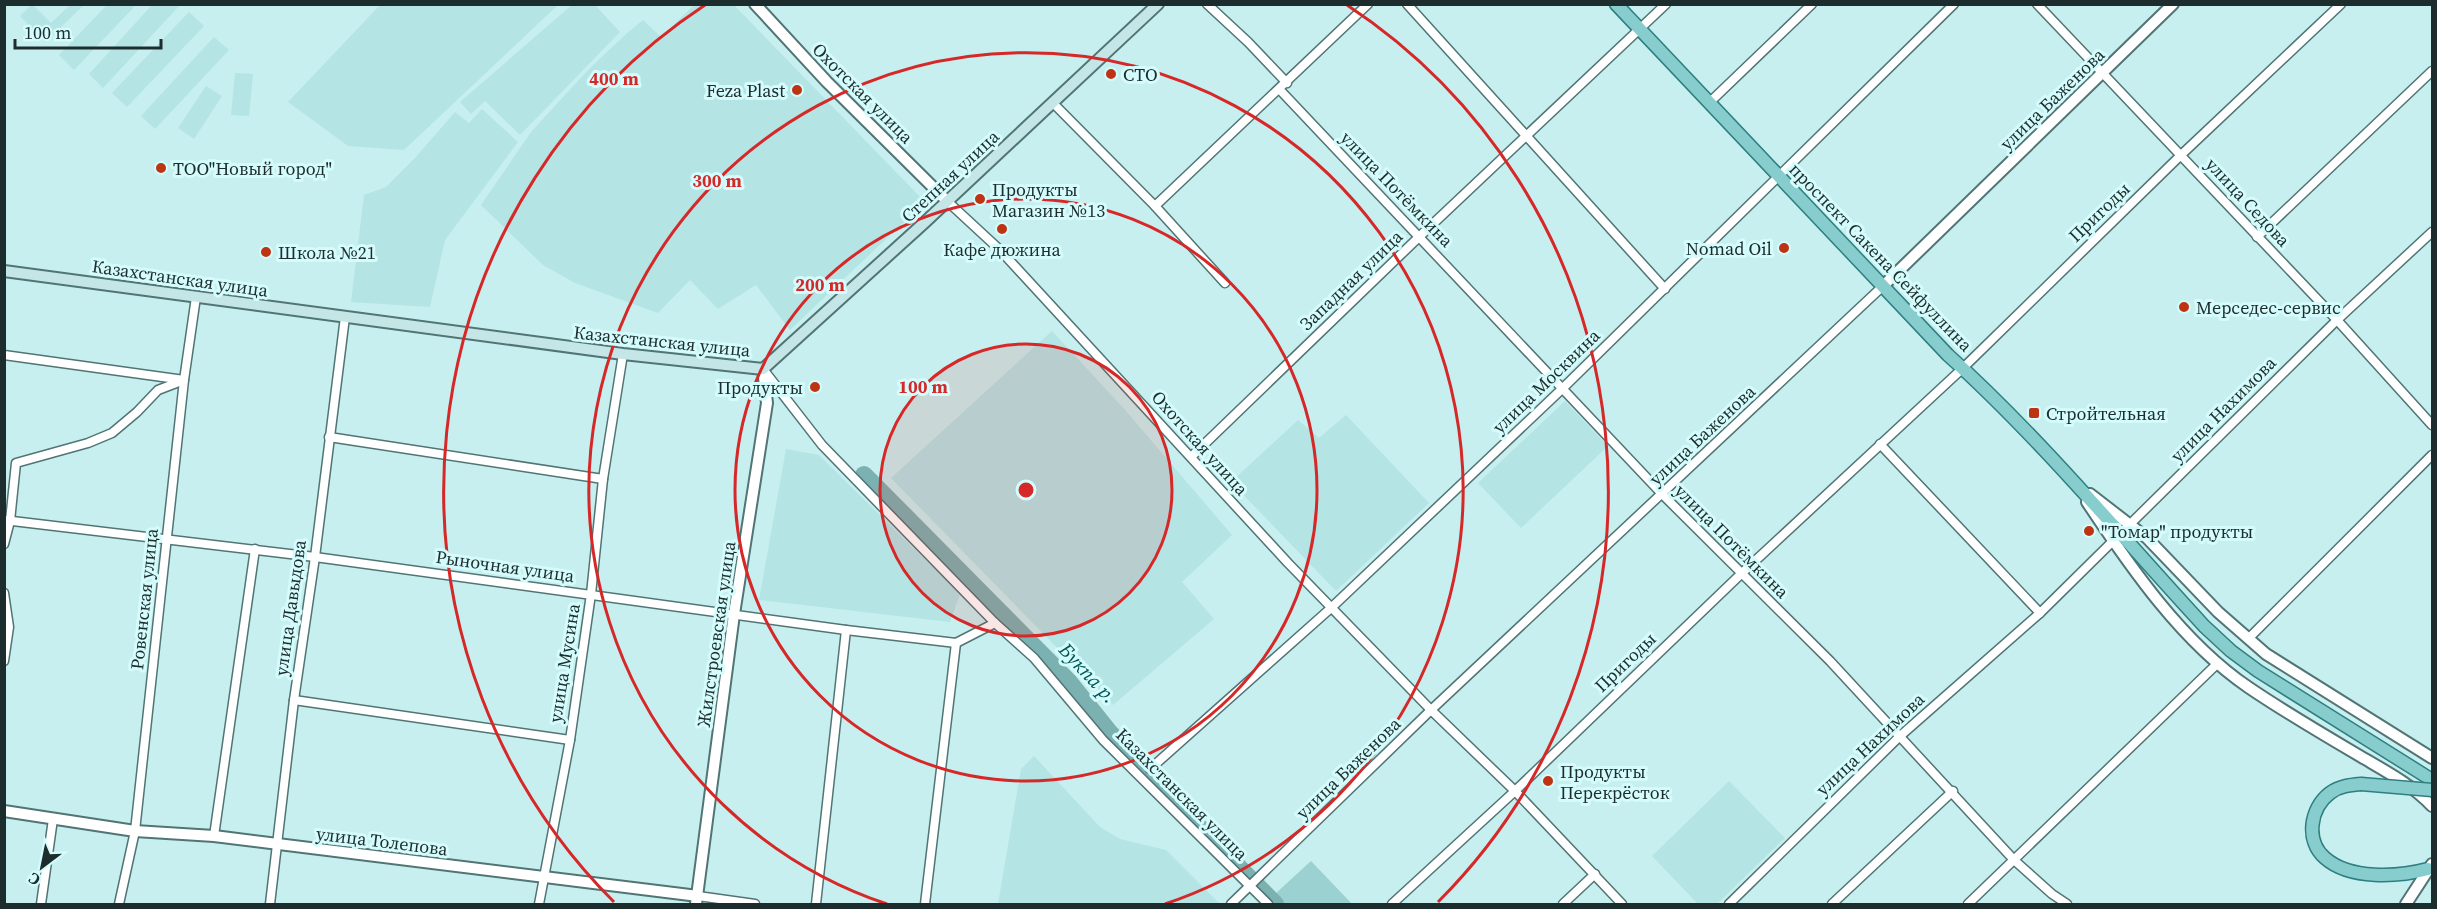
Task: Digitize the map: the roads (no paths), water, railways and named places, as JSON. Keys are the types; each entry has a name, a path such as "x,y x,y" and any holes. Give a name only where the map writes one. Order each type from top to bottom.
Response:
{"main road":[{"name":"Степная улица","path":"763,369 1158,4"},
{"name":"проспект Сакена Сейфуллина","path":"1616,4 1883,286 2073,482 2117,537 2218,638 2283,688 2433,780"},
{"name":"Казахстанская улица","path":"4,271 623,354 763,369"},
{"path":"2430,866 2411,873 2379,874 2348,871 2334,865 2323,856 2315,844 2312,832 2318,807 2331,792 2349,785 2433,790"}],"street":[{"name":"Охотская улица","path":"755,4 819,73 947,201 1000,250 1331,608 1431,710 1515,791 1622,904"},
{"path":"1207,4 1287,83"},
{"path":"1155,206 1280,90 1368,4"},
{"path":"1407,4 1665,289"},
{"name":"Западная улица","path":"1191,457 1420,236 1666,4"},
{"path":"1709,103 1812,4"},
{"name":"улица Москвина","path":"1150,769 1331,608 1563,388 1954,4"},
{"name":"улица Седова","path":"2037,4 2337,320 2433,425"},
{"name":"улица Баженова","path":"1231,904 1431,710 1663,495 1883,286 2173,4"},
{"name":"Пригоды","path":"1392,904 1963,368 2181,155 2341,4"},
{"path":"2257,237 2433,71"},
{"name":"улица Потёмкина","path":"1280,90 1663,495 1830,661 1899,737 1953,791 2014,860 2052,894 2067,904"},
{"path":"1053,102 1155,206 1225,284"},
{"name":"улица Нахимова","path":"1729,904 1899,737 2040,613 2337,320 2433,232"},
{"name":"Ровенская улица","path":"119,904 135,831 184,380 196,297"},
{"name":"улица Давыдова","path":"270,904 294,700 315,557 345,317"},
{"name":"улица Мусина","path":"539,904 570,740 591,594 603,479 623,354"},
{"path":"4,355 184,380"},
{"name":"Жилстроевская улица","path":"697,900 734,615 767,403 763,369"},
{"name":"Казахстанская улица","path":"763,369 822,446 995,623 1034,658 1104,740 1268,904"},
{"path":"4,544 16,463 88,443 112,433 158,390 184,380"},
{"path":"329,436 603,479"},
{"path":"1881,444 2040,613"},
{"path":"2248,639 2433,454"},
{"path":"2073,482 2130,524 2166,555 2218,612 2248,639 2276,660 2433,758"},
{"name":"Рыночная улица","path":"7,521 167,541 255,549 956,643"},
{"path":"2117,537 2146,586 2193,639 2218,663 2246,686 2407,784 2433,806"},
{"path":"214,836 255,549"},
{"path":"4,593 7,623 4,661"},
{"path":"925,904 956,643 995,623"},
{"path":"816,904 846,630"},
{"path":"1968,904 2218,663"},
{"path":"294,700 570,740"},
{"path":"1832,904 1953,791"},
{"name":"улица Толепова","path":"4,811 135,831 214,836 546,876 697,900 755,904"},
{"path":"41,904 53,819"},
{"path":"2406,904 2430,866"},
{"path":"1563,904 1595,874"}],"waterway":[{"name":"Букпа р.","path":"864,475 1069,682 1109,732 1169,797 1275,904"}],"place":[{"name":"СТО","path":"1111,74"},
{"name":"Feza Plast","path":"797,90"},
{"name":"ТОО\"Новый город\"","path":"161,168"},
{"name":"Продукты Магазин №13","path":"980,199"},
{"name":"Кафе дюжина","path":"1002,229"},
{"name":"Nomad Oil","path":"1784,248"},
{"name":"Школа №21","path":"266,252"},
{"name":"Мерседес-сервис","path":"2184,307"},
{"name":"Продукты","path":"815,387"},
{"name":"Стройтельная","path":"2034,413"},
{"name":"\"Томар\" продукты","path":"2089,531"},
{"name":"Продукты Перекрёсток","path":"1548,781"}]}
